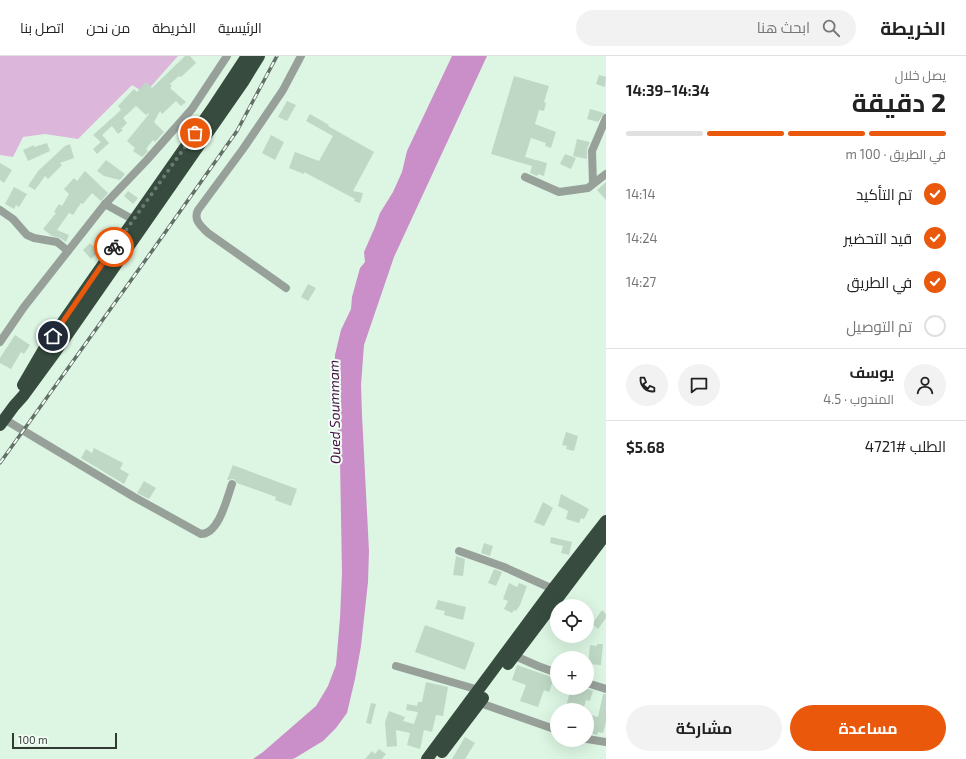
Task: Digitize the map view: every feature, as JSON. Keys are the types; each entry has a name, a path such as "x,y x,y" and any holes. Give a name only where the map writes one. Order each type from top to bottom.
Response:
{"highway":[{"path":"14,406 18,392 44,349 212,109 247,56"},
{"path":"2,422 53,355 243,82 259,56"},
{"path":"427,759 553,589 606,521"},
{"path":"436,759 606,534"}],"street":[{"path":"0,342 24,307 105,204 192,110 227,56"},
{"path":"286,288 208,233 198,224 196,217 198,210 243,149 283,90 301,56"},
{"path":"593,184 592,151 606,118"},
{"path":"525,177 559,192 588,188 606,174"},
{"path":"105,204 134,220"},
{"path":"0,210 13,219 27,235 34,238 57,242 68,251"},
{"path":"2,422 201,534 206,534 216,526 232,484"},
{"path":"459,551 504,567 553,589"},
{"path":"515,656 550,670"},
{"path":"396,666 479,690"},
{"path":"594,685 606,689"},
{"path":"480,702 550,727"},
{"path":"594,740 606,742"}],"shaded area":[{"path":"0,56 178,56 145,93 132,85 78,139 45,134 23,137 13,157 0,155"},
{"path":"452,56 487,56 394,257 364,345 361,385 369,551 368,582 361,646 347,713 336,728 323,741 295,758 253,759 316,706 328,686 336,665 342,573 340,461 335,385 335,355 341,330 351,309 352,297 360,268 365,262 364,252 380,213 393,192 402,172 407,151"}],"building":[{"path":"185,56 190,56 196,63 181,77 179,76 170,84 172,86 170,88 186,102 181,106 176,101 162,114 160,111 154,122 164,132 155,142 153,140 146,149 148,151 142,157 133,151 135,148 127,141 149,114 148,113 146,115 136,106 123,118 127,123 121,129 123,130 118,134 112,126 102,135 109,143 97,154 93,149 101,142 93,135 121,110 118,106 134,89 137,92 146,82 152,88"},
{"path":"599,75 606,77 605,87 596,84"},
{"path":"514,76 549,86 544,102 546,103 544,111 539,110 535,124 556,132 551,148 545,146 546,143 531,138 525,157 547,163 544,176 538,174 537,176 530,173 532,166 491,154"},
{"path":"287,101 296,105 287,121 278,117"},
{"path":"590,109 604,113 598,122 587,119"},
{"path":"310,114 374,152 353,191 363,193 360,203 304,172 304,174 289,168 295,152 319,161 333,136 306,121"},
{"path":"271,135 284,142 275,160 262,153"},
{"path":"577,139 590,142 587,149 587,159 573,156"},
{"path":"47,143 50,151 28,161 23,150 34,145 34,147"},
{"path":"70,144 74,158 60,163 62,165 48,179 45,176 35,190 28,186 38,171 65,146"},
{"path":"565,154 576,158 571,169 560,164"},
{"path":"106,160 125,174 120,180 104,176 97,171"},
{"path":"0,163 12,170 4,183 0,180"},
{"path":"85,171 108,193 101,201 92,193 83,204 81,203 73,215 69,213 57,230 69,235 66,242 60,238 52,236 43,229 56,213 54,212 59,204 62,206 69,194 64,189 74,178 77,181"},
{"path":"606,182 606,200 597,190"},
{"path":"14,187 27,194 19,207 16,205 14,209 5,204"},
{"path":"128,191 138,198 133,204 124,196"},
{"path":"90,243 93,246 96,244 101,250 91,259 83,250"},
{"path":"308,284 316,288 308,301 301,297"},
{"path":"15,335 30,345 24,354 21,352 11,369 0,363 0,358"},
{"path":"566,432 578,436 574,451 566,449 567,446 562,445"},
{"path":"94,448 123,463 120,469 129,474 124,484 81,458 86,449 92,453"},
{"path":"233,465 297,489 291,506 275,500 276,497 237,483 234,479 227,480"},
{"path":"144,481 156,488 149,499 137,493"},
{"path":"561,494 589,509 584,519 581,518 579,523 566,519 568,511 558,506"},
{"path":"543,502 553,508 544,526 534,522"},
{"path":"551,537 572,542 569,555 561,553 563,546 550,543"},
{"path":"484,543 493,546 490,556 481,553"},
{"path":"456,556 465,559 463,576 453,575"},
{"path":"494,569 502,572 496,586 488,583"},
{"path":"509,583 517,587 519,583 527,586 520,605 516,611 514,610 512,613 504,609 508,601 503,599"},
{"path":"438,600 466,607 463,620 444,615 445,611 435,609"},
{"path":"602,610 606,614 606,618 598,629 594,626 594,621"},
{"path":"425,625 475,643 465,670 415,652"},
{"path":"597,644 603,644 601,665 594,664 594,651 589,651 590,645 597,646"},
{"path":"517,665 550,677 550,689 549,692 544,690 538,707 520,701 526,685 512,680"},
{"path":"426,682 448,687 443,716 436,715 432,732 424,730 420,749 407,745 410,733 396,730 397,746 387,747 385,722 389,711 405,717 403,721 414,724 418,712 406,710 407,704 417,706 418,702 422,702"},
{"path":"603,694 606,694 606,722 603,733 598,732 597,735 594,734 594,716 598,717"},
{"path":"569,695 592,695 590,701 586,700 585,703 567,703"},
{"path":"371,703 376,704 371,724 366,723"},
{"path":"465,737 475,743 465,759 452,759"},
{"path":"379,749 386,754 382,759 365,759 372,751 375,754"}],"railway":[{"path":"0,463 237,131 277,56"}],"way so far":[{"path":"114,247 195,133"}],"route":[{"path":"53,336 114,247"}],"water label":[{"name":"Oued Soummam","path":"334,412"}]}
